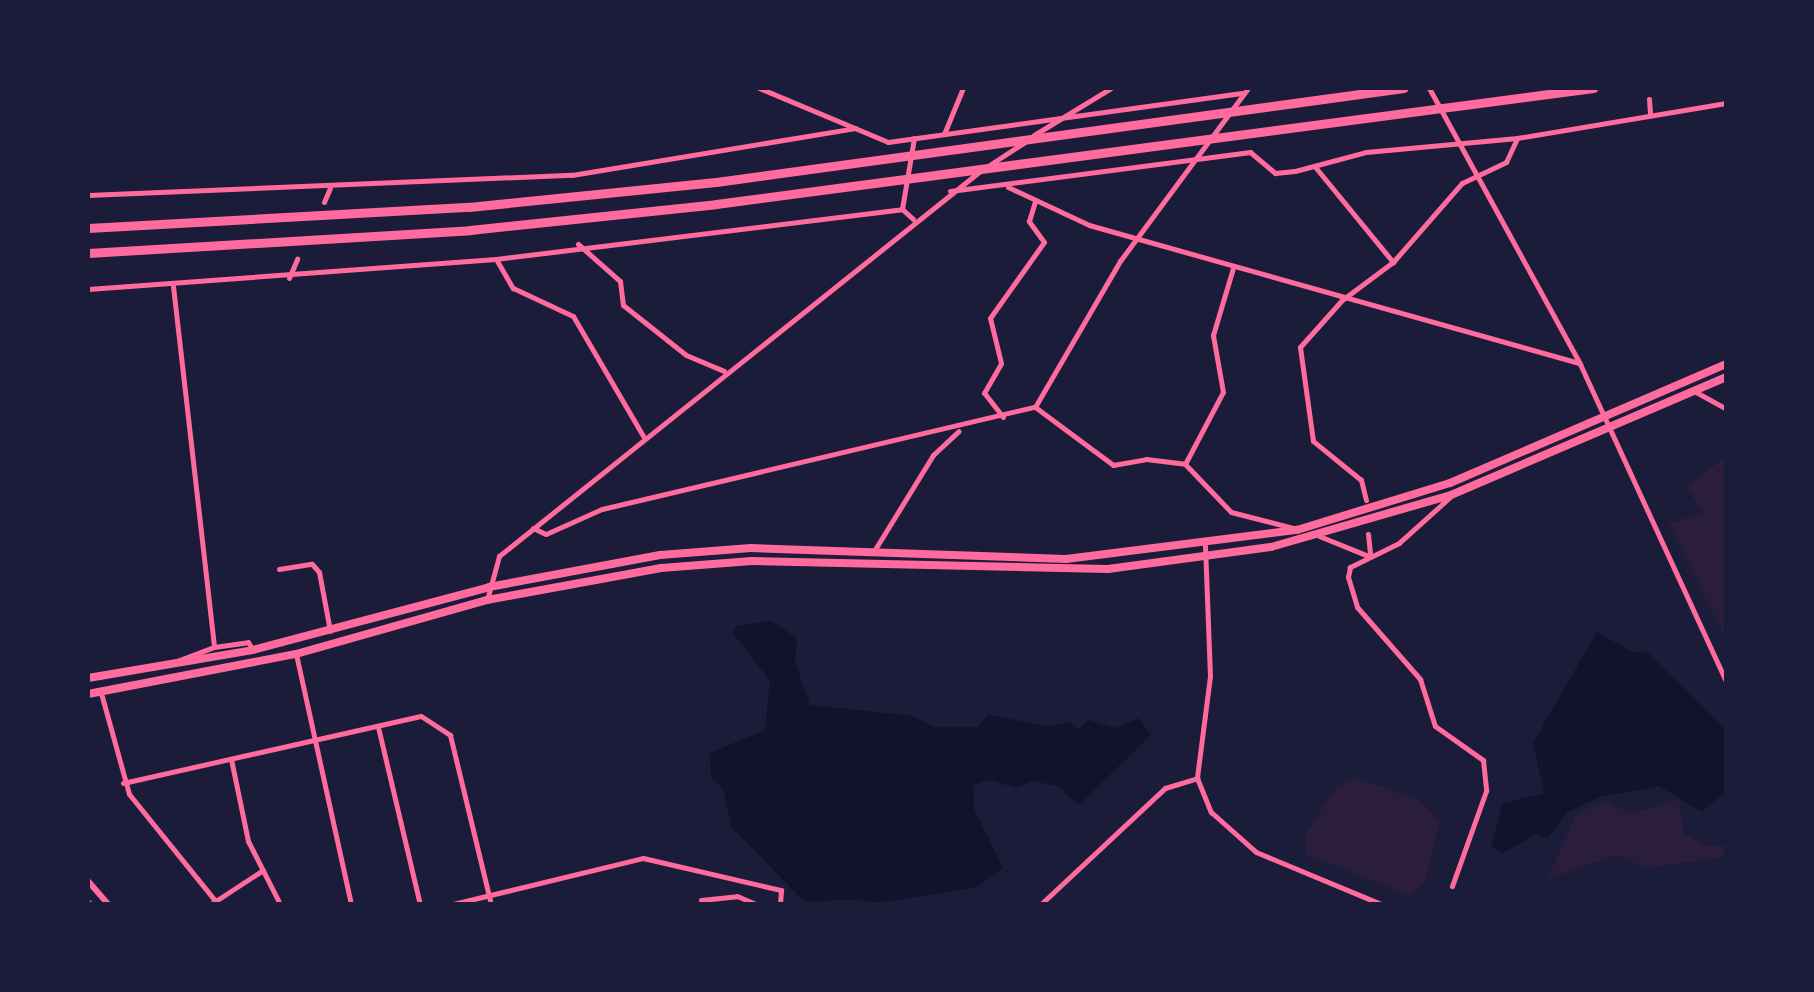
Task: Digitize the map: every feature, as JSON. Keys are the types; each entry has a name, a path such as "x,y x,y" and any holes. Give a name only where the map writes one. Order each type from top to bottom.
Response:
{"highway":[{"path":"88,228 469,207 878,162 1404,88"},
{"path":"88,253 470,230 881,186 1594,88"}],"main road":[{"path":"88,678 254,650 489,587 660,555 751,548 1066,558 1205,546 1297,530 1450,483 1726,364"},
{"path":"88,694 296,654 487,600 661,568 752,561 1038,570 1207,558 1319,536 1451,496 1610,431 1726,377"},
{"path":"88,881 108,904"}],"street":[{"path":"759,88 888,142 1246,90"},
{"path":"944,134 962,88"},
{"path":"487,600 495,560 643,436 950,191 1111,88"},
{"path":"1429,88 1580,364 1726,680"},
{"path":"532,528 546,534 602,509 962,428 1036,407 1136,239 1246,90"},
{"path":"1649,99 1650,115"},
{"path":"950,191 1250,152 1275,172 1316,168 1366,152 1517,138 1726,102"},
{"path":"88,195 330,188 629,169 855,128"},
{"path":"902,209 914,138"},
{"path":"1366,500 1361,480 1312,442 1300,348 1342,300 1393,262 1462,183 1506,162 1517,138"},
{"path":"1316,168 1393,262"},
{"path":"1005,186 1035,202 1136,239 1580,364"},
{"path":"324,202 330,188"},
{"path":"1003,417 984,392 1001,363 990,318 1044,242 1029,221 1035,202"},
{"path":"88,289 289,278 496,259 578,244 902,209 913,219"},
{"path":"578,244 620,281 623,305 686,355 724,371"},
{"path":"496,259 513,288 572,316 643,436"},
{"path":"289,278 298,260"},
{"path":"1185,464 1222,392 1214,335 1232,268"},
{"path":"174,286 214,647"},
{"path":"1694,392 1726,409"},
{"path":"1036,407 1113,465 1146,459 1185,464 1231,512 1297,530"},
{"path":"874,554 933,455 962,428"},
{"path":"1451,496 1399,543 1368,554 1348,572 1358,607 1420,679 1436,726 1483,760 1486,791 1452,886"},
{"path":"1368,534 1368,554"},
{"path":"1319,536 1368,554"},
{"path":"1205,546 1210,676 1197,778 1211,812 1236,840 1381,904"},
{"path":"279,568 312,564 319,572 330,631"},
{"path":"170,664 214,647 248,642 254,650"},
{"path":"296,654 350,904"},
{"path":"100,693 123,783 214,903 263,870"},
{"path":"123,783 421,716 450,735 491,904"},
{"path":"378,726 420,904"},
{"path":"231,759 248,840 280,904"},
{"path":"1041,904 1166,788 1197,778"},
{"path":"453,904 643,858 781,890 780,904"},
{"path":"658,904 736,896 756,904"}],"shaded area":[{"path":"1726,456 1726,640 1669,524 1702,512 1687,487"},
{"path":"771,621 797,638 795,663 810,705 913,716 933,727 978,727 988,715 1048,726 1070,722 1078,730 1089,720 1115,728 1139,718 1151,735 1079,805 1058,786 1033,781 1017,788 989,780 974,785 974,809 1003,868 977,887 871,904 861,899 805,902 732,828 723,789 711,778 710,753 765,730 770,681 733,633 737,626"},
{"path":"1597,632 1633,652 1648,653 1726,730 1726,791 1702,812 1659,786 1600,797 1568,812 1547,838 1536,834 1503,853 1491,847 1502,804 1544,793 1533,743"},
{"path":"1358,778 1421,801 1440,821 1426,880 1410,896 1306,854 1305,835 1337,786"},
{"path":"1679,799 1684,833 1704,845 1726,846 1726,857 1646,868 1617,855 1547,879 1578,812 1607,802 1631,814"}]}
